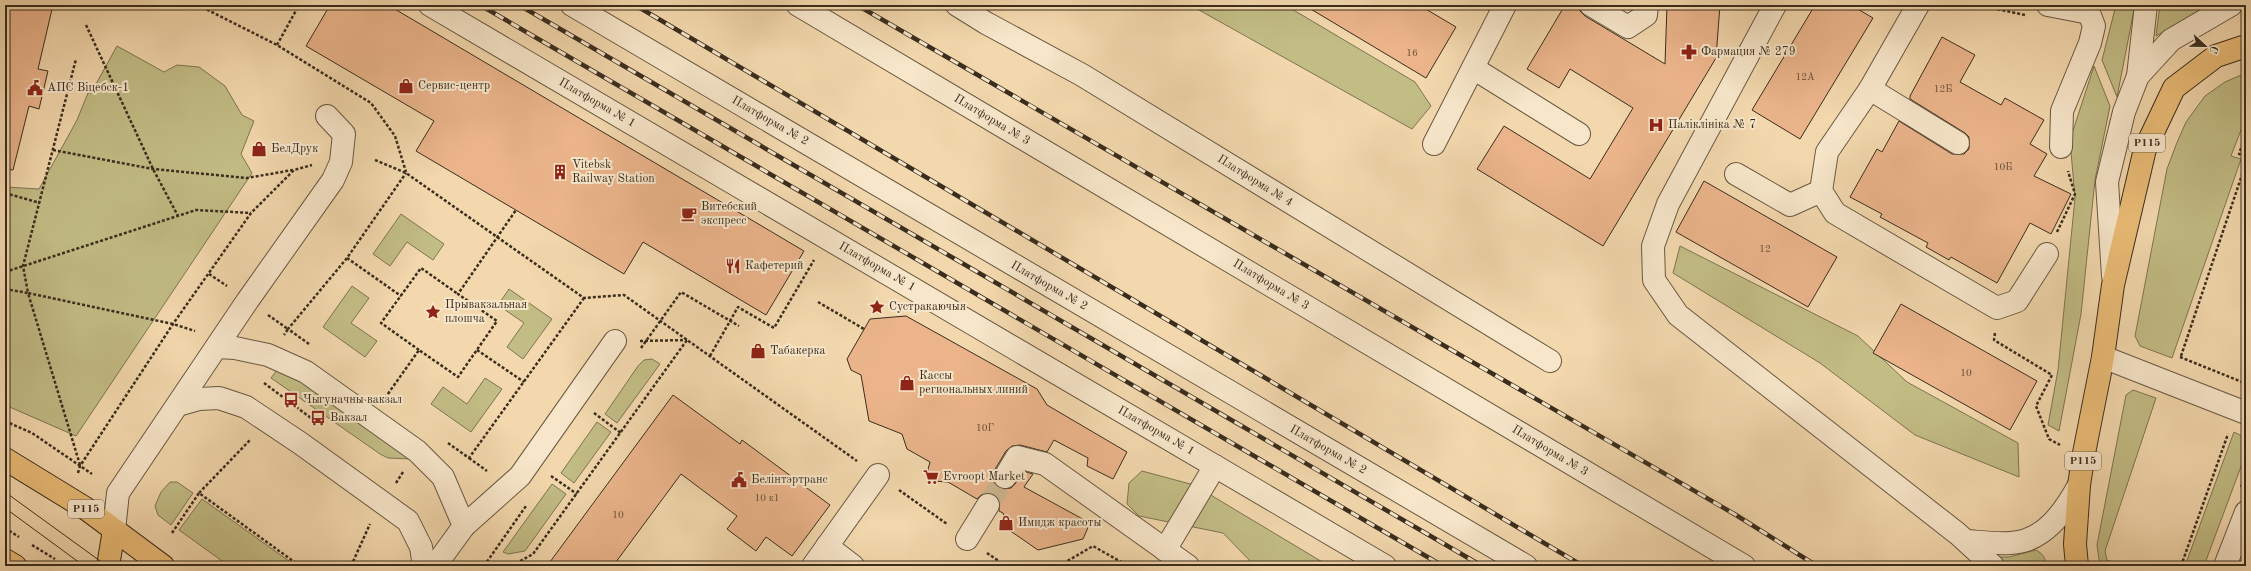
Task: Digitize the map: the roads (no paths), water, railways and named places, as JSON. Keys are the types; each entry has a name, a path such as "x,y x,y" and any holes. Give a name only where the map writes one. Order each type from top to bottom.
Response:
{"main road":[{"name":"Р115","path":"2077,566 2075,544 2079,485 2103,358 2113,285 2145,149 2174,88 2216,56 2246,46"},
{"name":"Р115","path":"5,459 85,508 163,566"},
{"path":"108,566 114,530"},
{"path":"5,560 15,566"}],"street":[{"name":"Платформа № 1","path":"430,5 1386,566"},
{"name":"Платформа № 2","path":"572,5 1526,566"},
{"name":"Платформа № 3","path":"798,5 1744,566"},
{"name":"Платформа № 4","path":"957,5 986,24 1082,74 1550,361"},
{"path":"1434,144 1505,5"},
{"path":"1591,5 1628,28 1646,15 1647,5"},
{"path":"1774,5 1668,204 1653,246 1654,280 1678,315 1967,541 1993,566"},
{"path":"1918,5 1870,89 1827,152 1821,191 1835,213 1997,308 2017,301 2047,254"},
{"path":"2048,5 2089,13 2094,26 2090,43 2062,111 2061,147"},
{"path":"2113,285 2107,182 2124,112 2138,76 2146,5"},
{"path":"2138,76 2171,40 2232,5"},
{"path":"1473,68 1579,134"},
{"path":"1870,89 1958,143"},
{"path":"114,530 118,493 333,180 341,162 344,134 327,116"},
{"path":"1736,174 1790,205 1821,191"},
{"path":"435,566 464,526 520,476 616,341"},
{"path":"217,347 235,348 268,355 306,372 417,451 443,477 464,526"},
{"path":"2103,358 2246,413"},
{"path":"178,406 199,399 219,398 246,406 300,442 408,521 421,547 424,566"},
{"path":"1005,477 1017,457 1045,464 1188,566"},
{"path":"1165,550 1215,466"},
{"path":"813,566 878,475"},
{"path":"2037,536 2053,523 2069,504 2079,485"},
{"path":"85,508 118,493"},
{"path":"967,538 988,505"},
{"path":"2226,566 2246,512"},
{"path":"1967,541 2011,544 2037,536 2059,537 2075,544"},
{"path":"827,546 853,566"}],"tunnel":[{"path":"988,505 1005,477"}],"tram line":[{"path":"5,492 107,566"},
{"path":"5,508 84,566"}],"railway":[{"path":"480,5 1443,566"},
{"path":"519,5 1482,566"},
{"path":"635,5 1583,566"},
{"path":"857,5 1736,515 1817,566"}],"place":[{"name":"Фармация № 279","path":"1689,52"},
{"name":"Сервис-центр","path":"406,86"},
{"name":"АПС Віцебск-1","path":"35,88"},
{"name":"Паліклініка № 7","path":"1656,125"},
{"name":"БелДрук","path":"259,149"},
{"name":"Vitebsk Railway Station","path":"560,172"},
{"name":"Витебский экспресс","path":"689,214"},
{"name":"Кафетерий","path":"733,266"},
{"name":"Сустракаючыя","path":"877,307"},
{"name":"Прывакзальная плошча","path":"433,312"},
{"name":"Табакерка","path":"758,351"},
{"name":"Кассы региональных линий","path":"907,383"},
{"name":"Чыгуначны вакзал","path":"291,400"},
{"name":"Вакзал","path":"318,418"},
{"name":"Evroopt Market","path":"931,477"},
{"name":"Белінтэртранс","path":"739,480"},
{"name":"Имидж красоты","path":"1006,523"}]}
